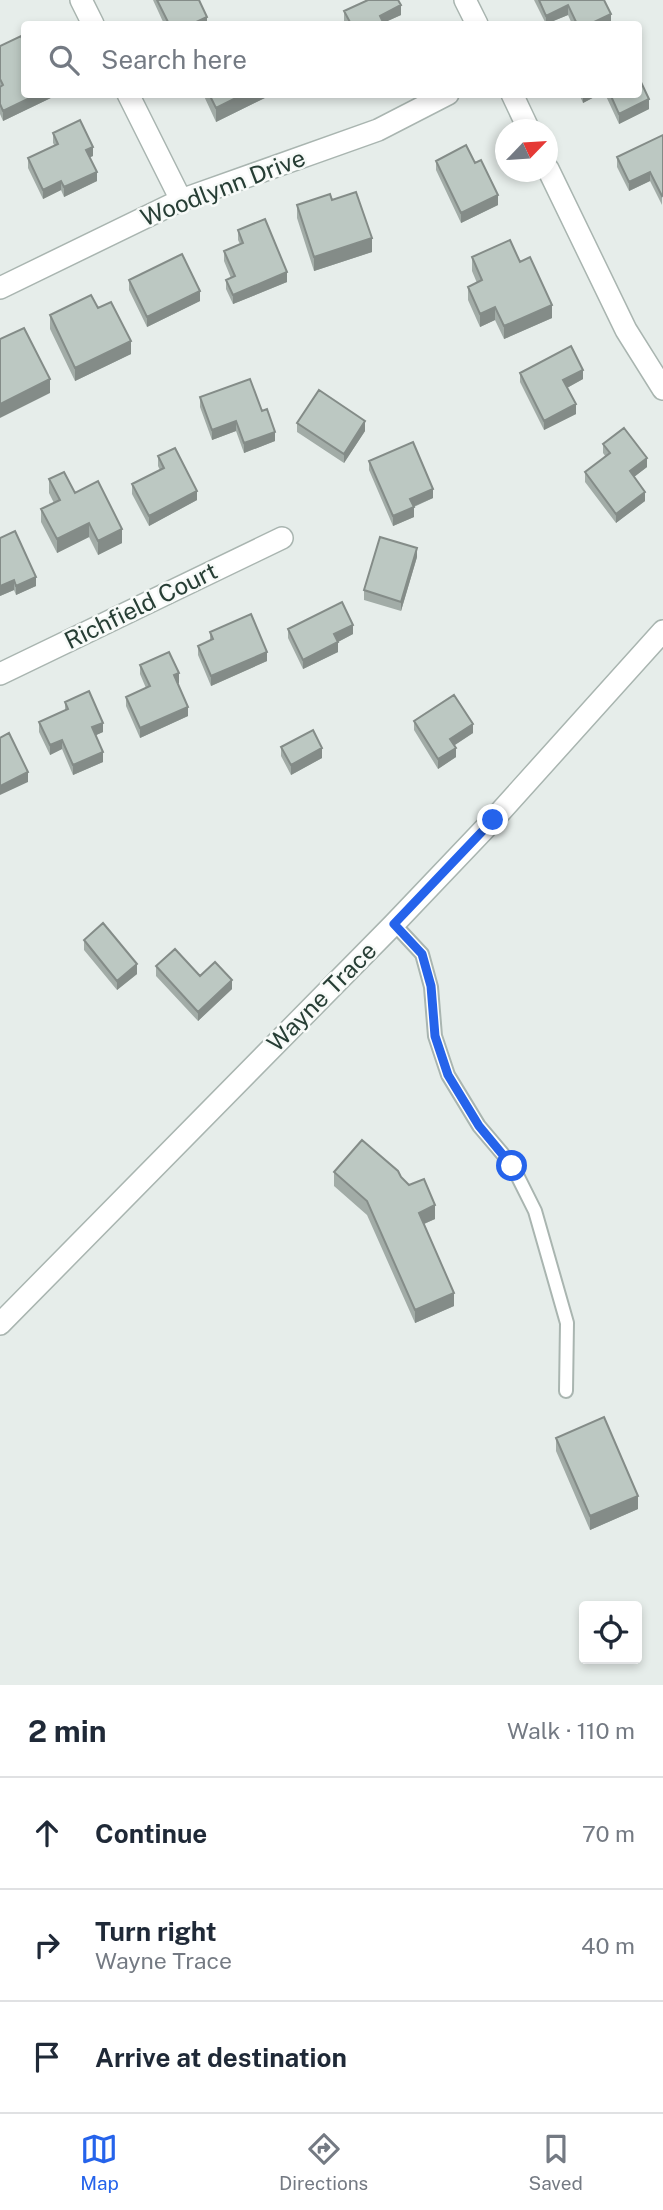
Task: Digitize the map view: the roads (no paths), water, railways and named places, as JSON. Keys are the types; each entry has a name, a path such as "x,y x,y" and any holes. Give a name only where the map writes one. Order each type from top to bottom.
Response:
{"street":[{"path":"81,0 92,21"},
{"path":"466,0 476,21"},
{"path":"130,98 181,200"},
{"name":"Woodlynn Drive","path":"0,288 181,200 378,130 440,98"},
{"path":"514,98 523,119"},
{"path":"554,182 626,330 663,389"},
{"name":"Richfield Court","path":"0,674 282,538"},
{"name":"Wayne Trace","path":"0,1324 394,924 493,820 663,631"}],"lane":[{"path":"394,924 422,954 431,986 435,1036 448,1075 479,1126 512,1166 536,1211 568,1323 566,1391"}]}
